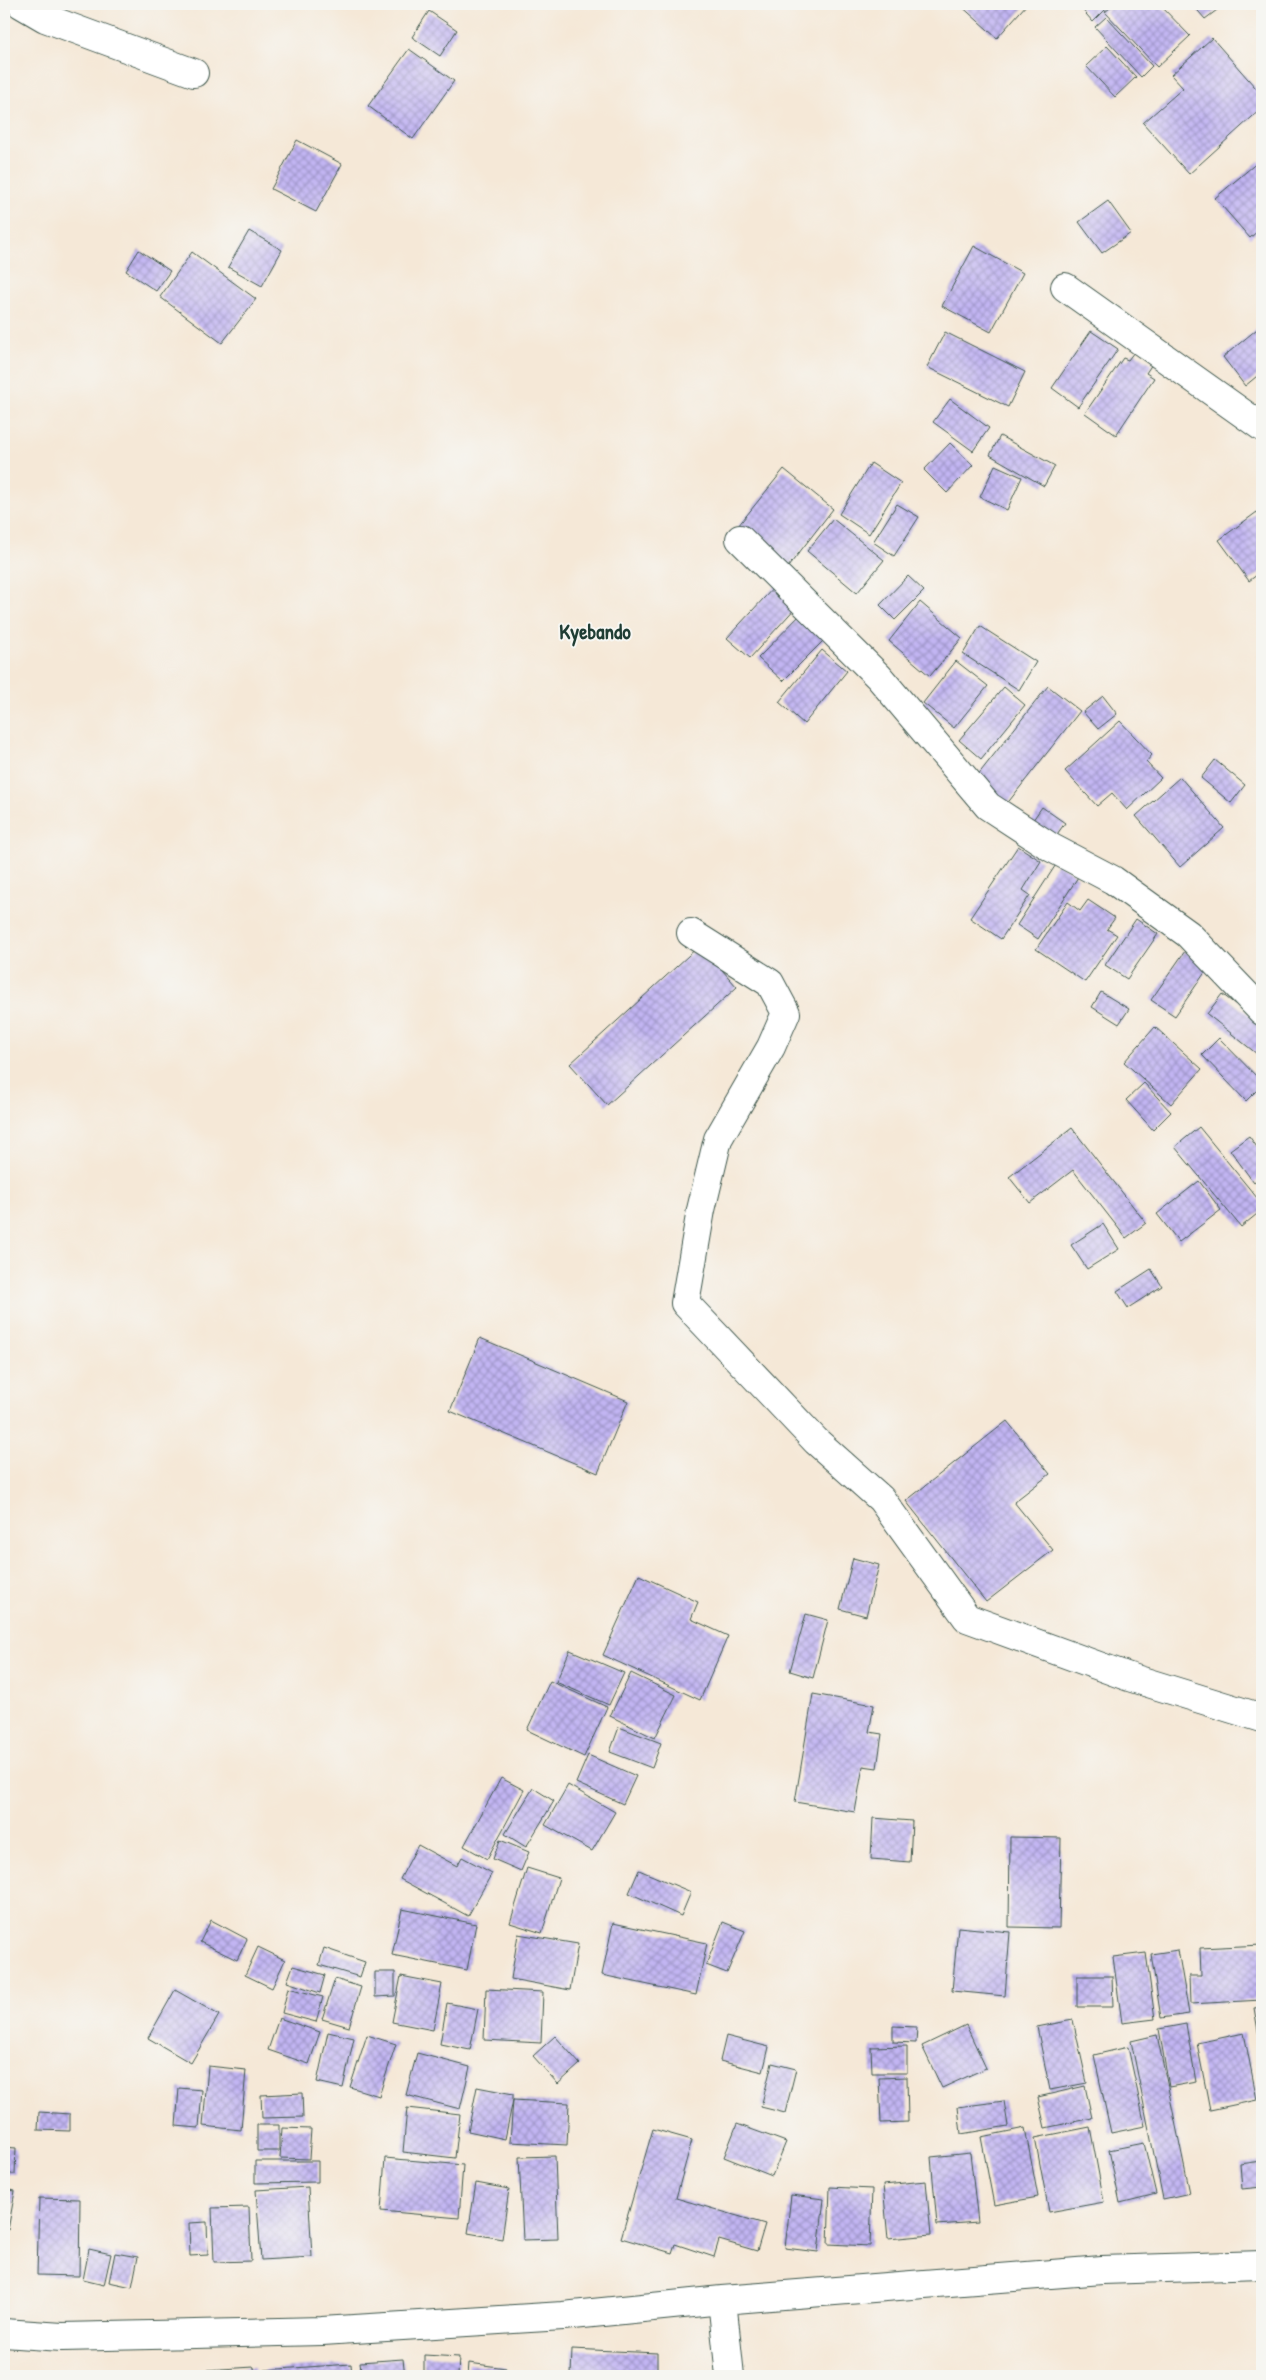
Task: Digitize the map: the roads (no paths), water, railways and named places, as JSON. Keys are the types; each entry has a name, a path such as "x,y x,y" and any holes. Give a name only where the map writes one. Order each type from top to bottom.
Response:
{"street":[{"path":"21,4 46,18 194,73"},
{"path":"1065,287 1262,427"},
{"path":"740,539 879,677 988,806 1052,848 1113,880 1188,934 1262,1010"},
{"path":"691,933 770,983 786,1012 771,1047 718,1139 700,1210 685,1303 816,1441 881,1499 967,1618 1129,1677 1262,1718"},
{"path":"4,2332 62,2337 322,2331 563,2316 722,2300 1102,2270 1262,2265"},
{"path":"722,2300 730,2376"}],"district":[{"name":"Kyebando","path":"595,631"}]}
